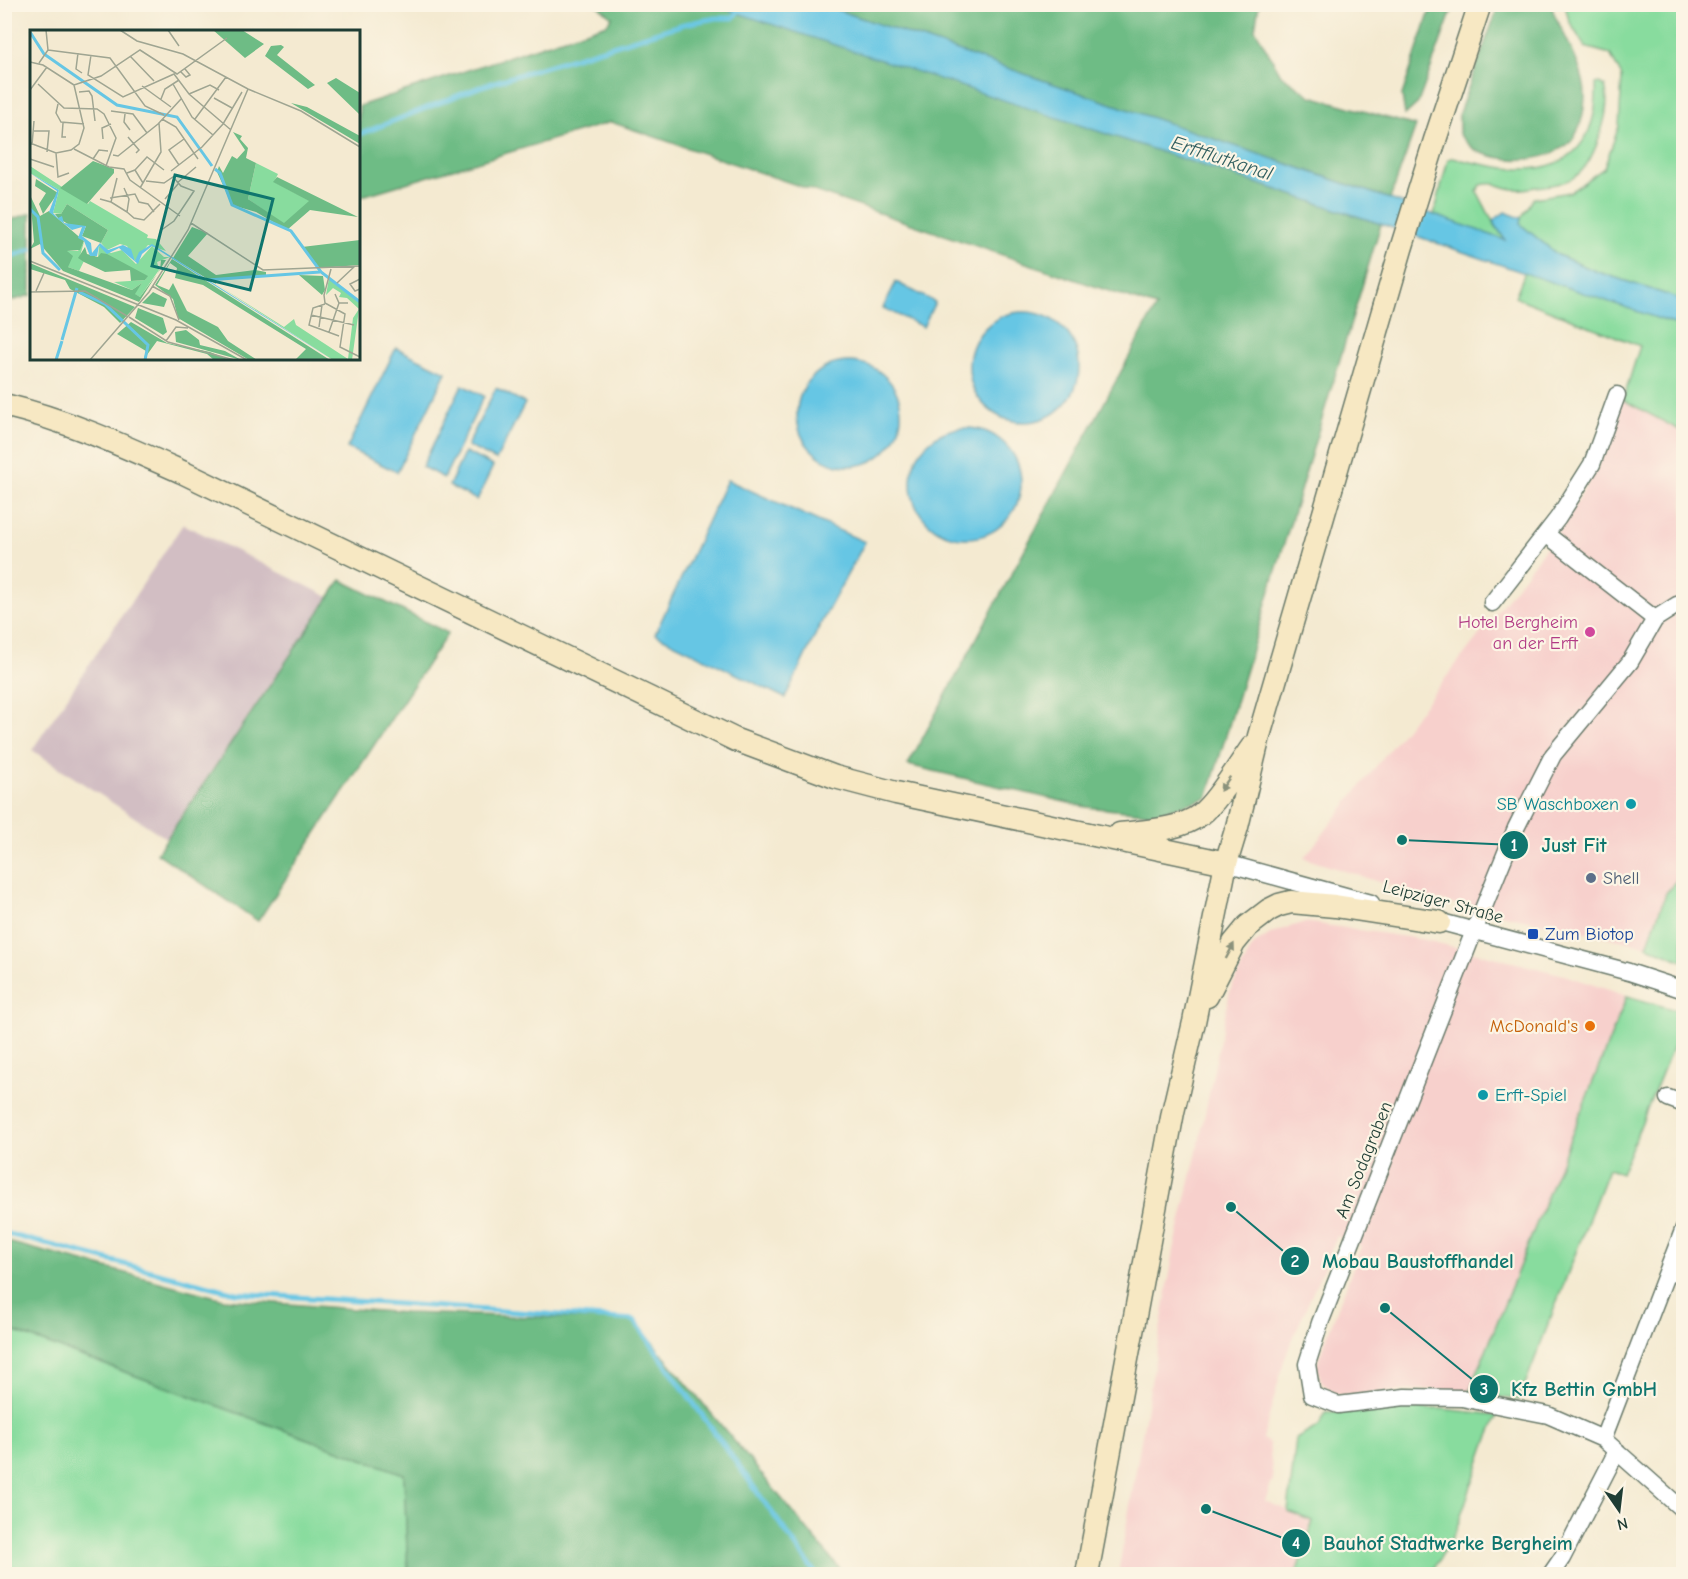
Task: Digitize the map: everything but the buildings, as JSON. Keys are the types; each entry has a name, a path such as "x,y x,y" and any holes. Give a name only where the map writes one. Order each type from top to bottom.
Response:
{"main road":[{"path":"1087,1575 1173,1112 1194,1022 1226,863 1259,736 1401,249 1480,4"},
{"path":"4,405 86,430 173,468 736,740 835,777 896,793 1226,863"},
{"path":"1104,837 1172,827 1201,815 1259,736"},
{"path":"1194,1022 1234,943 1248,926 1279,905 1292,902 1335,906 1439,922"}],"street":[{"path":"1492,603 1546,534 1592,464 1617,395"},
{"path":"1546,534 1655,619"},
{"path":"1474,931 1516,828 1553,755 1630,662 1655,619 1677,605 1683,604"},
{"name":"Leipziger Straße","path":"1226,863 1629,972 1683,990"},
{"name":"Am Sodagraben","path":"1474,931 1320,1323 1307,1364 1312,1395 1338,1405 1405,1397 1462,1398 1548,1415 1603,1439 1683,1511"},
{"path":"1603,1439 1676,1274 1683,1228"},
{"path":"1551,1575 1617,1451"}],"shaded area":[{"path":"1623,400 1683,432 1683,872 1666,893 1647,946 1432,899 1304,858 1562,526 1597,469"},
{"path":"183,524 329,597 166,838 32,750"},
{"path":"1305,922 1426,940 1564,975 1627,996 1469,1393 1429,1389 1338,1395 1322,1383 1316,1366 1361,1246 1337,1236 1285,1357 1263,1439 1269,1443 1273,1479 1265,1501 1313,1521 1296,1574 1118,1574 1174,1250 1230,991 1253,945 1272,933"}],"green space":[{"path":"713,4 1381,224 1207,798 1155,814 1086,807 908,765 1156,307 611,122 360,197 360,106 607,24 612,17 597,5"},
{"path":"823,5 1259,5 1255,29 1281,75 1311,96 1416,126 1390,199"},
{"path":"1432,5 1454,5 1418,103 1405,115 1402,95"},
{"path":"1499,5 1552,5 1582,75 1585,101 1578,129 1570,143 1553,153 1533,158 1499,158 1479,152 1459,134 1459,113"},
{"path":"1565,5 1683,5 1683,300 1595,271 1558,255 1520,224 1521,218 1534,198 1570,192 1604,168 1619,126 1622,77 1610,54 1585,47 1569,21"},
{"path":"1596,84 1605,86 1606,93 1607,107 1604,121 1588,163 1576,176 1549,186 1513,189 1486,184 1481,185 1477,191 1506,241 1434,215 1448,159 1517,169 1537,168 1567,157 1578,148 1587,135 1595,103"},
{"path":"30,213 30,295 5,303 5,222"},
{"path":"1525,272 1683,327 1683,432 1623,400 1640,346 1515,297"},
{"path":"341,580 448,633 258,921 157,853"},
{"path":"1683,872 1683,961 1647,946 1666,893"},
{"path":"1627,996 1683,1012 1683,1022 1621,1173 1608,1169 1519,1400 1469,1393"},
{"path":"4,1241 224,1299 405,1313 634,1320 844,1574 408,1574 404,1474 5,1328"},
{"path":"4,1328 404,1474 408,1574 5,1574"},
{"path":"1385,1408 1443,1409 1498,1415 1456,1530 1431,1574 1296,1574 1313,1521 1288,1512 1296,1439 1319,1426 1326,1413"}],"water":[{"name":"Erftflutkanal","path":"713,5 823,5 1505,240 1493,221 1505,212 1521,218 1520,224 1558,255 1595,271 1683,300 1683,327 1381,224"},
{"path":"896,282 935,302 923,327 883,308"},
{"path":"1024,312 1045,316 1063,328 1075,346 1079,367 1075,388 1063,406 1045,418 1024,422 1003,418 985,406 973,388 969,367 973,346 985,328 1003,316"},
{"path":"396,348 446,372 397,472 347,448"},
{"path":"849,362 869,366 878,371 892,385 897,394 901,414 897,434 892,443 878,457 869,462 849,466 829,462 820,457 806,443 801,434 797,414 801,394 806,385 820,371 829,366"},
{"path":"462,385 484,396 444,478 422,467"},
{"path":"496,388 525,403 496,460 467,446"},
{"path":"966,428 987,432 1005,444 1017,462 1021,483 1017,504 1005,522 987,534 966,538 945,534 927,522 915,504 911,483 915,462 927,444 945,432"},
{"path":"465,452 493,466 477,500 449,486"},
{"path":"727,480 865,542 821,623 785,698 655,634"}],"waterway":[{"path":"360,134 482,86 684,24 716,18 733,18 743,4"},
{"path":"4,259 30,250"},
{"path":"4,1233 236,1293 634,1320 816,1574"}],"place":[{"name":"Hotel Bergheim an der Erft","path":"1590,632"},
{"name":"SB Waschboxen","path":"1631,804"},
{"name":"Just Fit","path":"1402,840"},
{"name":"Shell","path":"1591,878"},
{"name":"Zum Biotop","path":"1533,934"},
{"name":"McDonald's","path":"1590,1026"},
{"name":"Erft-Spiel","path":"1483,1095"},
{"name":"Mobau Baustoffhandel","path":"1231,1207"},
{"name":"Kfz Bettin GmbH","path":"1385,1308"},
{"name":"Bauhof Stadtwerke Bergheim","path":"1206,1509"}]}
